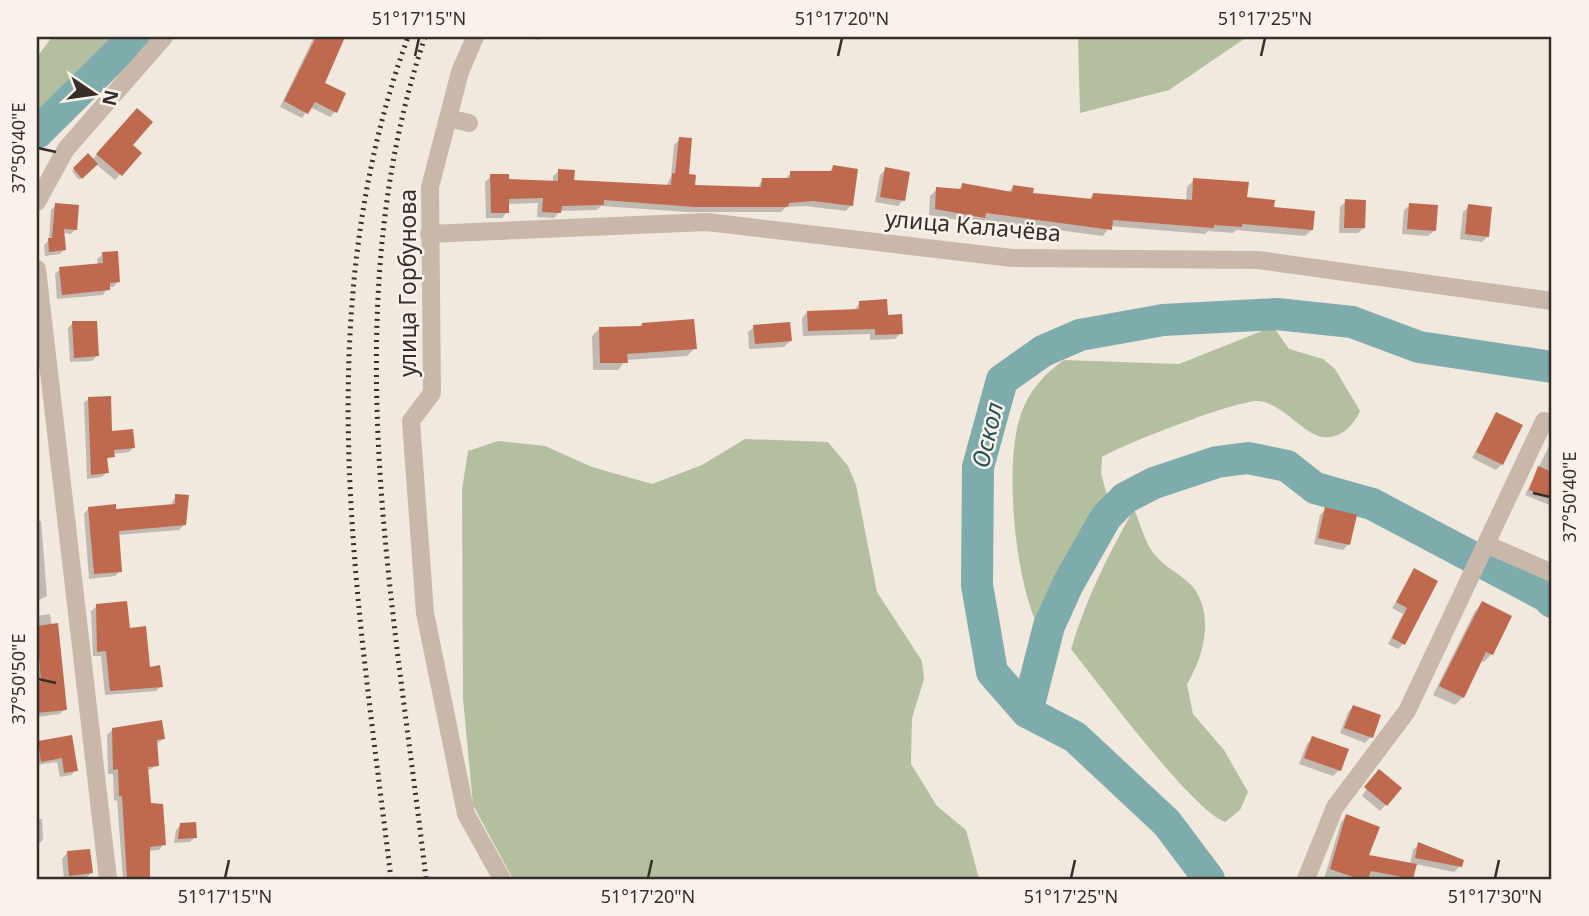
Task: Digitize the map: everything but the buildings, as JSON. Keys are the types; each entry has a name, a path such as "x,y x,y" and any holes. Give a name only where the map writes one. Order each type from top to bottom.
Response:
{"street":[{"path":"37,202 66,149 164,37"},
{"name":"улица Горбунова","path":"475,37 460,72 430,187 432,393 411,421 425,613 466,814 502,879"},
{"path":"448,118 469,122"},
{"name":"улица Калачёва","path":"429,234 706,222 1012,258 1258,260 1552,301"},
{"path":"37,270 108,879"},
{"path":"1306,879 1335,807 1407,711 1544,421"},
{"path":"1481,555 1552,573"}],"green space":[{"path":"52,37 136,37 90,94 37,149 37,57"},
{"path":"1078,37 1247,37 1169,90 1080,113"},
{"path":"1267,329 1275,329 1289,349 1323,359 1335,369 1360,411 1354,422 1341,434 1323,437 1308,431 1276,407 1258,401 1180,424 1102,457 1101,473 1108,499 1072,568 1045,639 1035,619 1019,562 1013,496 1016,436 1021,414 1033,390 1064,360 1179,364"},
{"path":"745,439 828,442 848,466 856,485 877,592 922,661 924,679 912,718 911,764 937,806 966,830 979,879 513,879 473,805 463,698 462,490 468,451 498,441 545,446 592,467 652,484 702,465"},
{"path":"1134,509 1151,549 1158,559 1192,586 1203,609 1205,622 1202,648 1187,684 1193,714 1224,750 1248,792 1240,810 1225,822 1210,812 1169,771 1071,649 1098,578"}],"waterway":[{"path":"37,133 134,37"},
{"name":"Оскол","path":"1209,879 1167,823 1075,737 1027,712 992,672 977,585 978,467 1002,380 1043,351 1080,335 1163,320 1277,314 1352,322 1419,347 1552,367"},
{"path":"1027,712 1049,626 1068,584 1106,517 1125,498 1154,483 1217,462 1248,458 1287,466 1315,488 1372,504 1546,596 1552,602"}],"railway":[{"path":"391,879 355,561 349,455 349,350 358,245 377,141 408,37"},
{"path":"425,37 397,140 382,244 376,350 379,456 387,562 426,879"}]}
